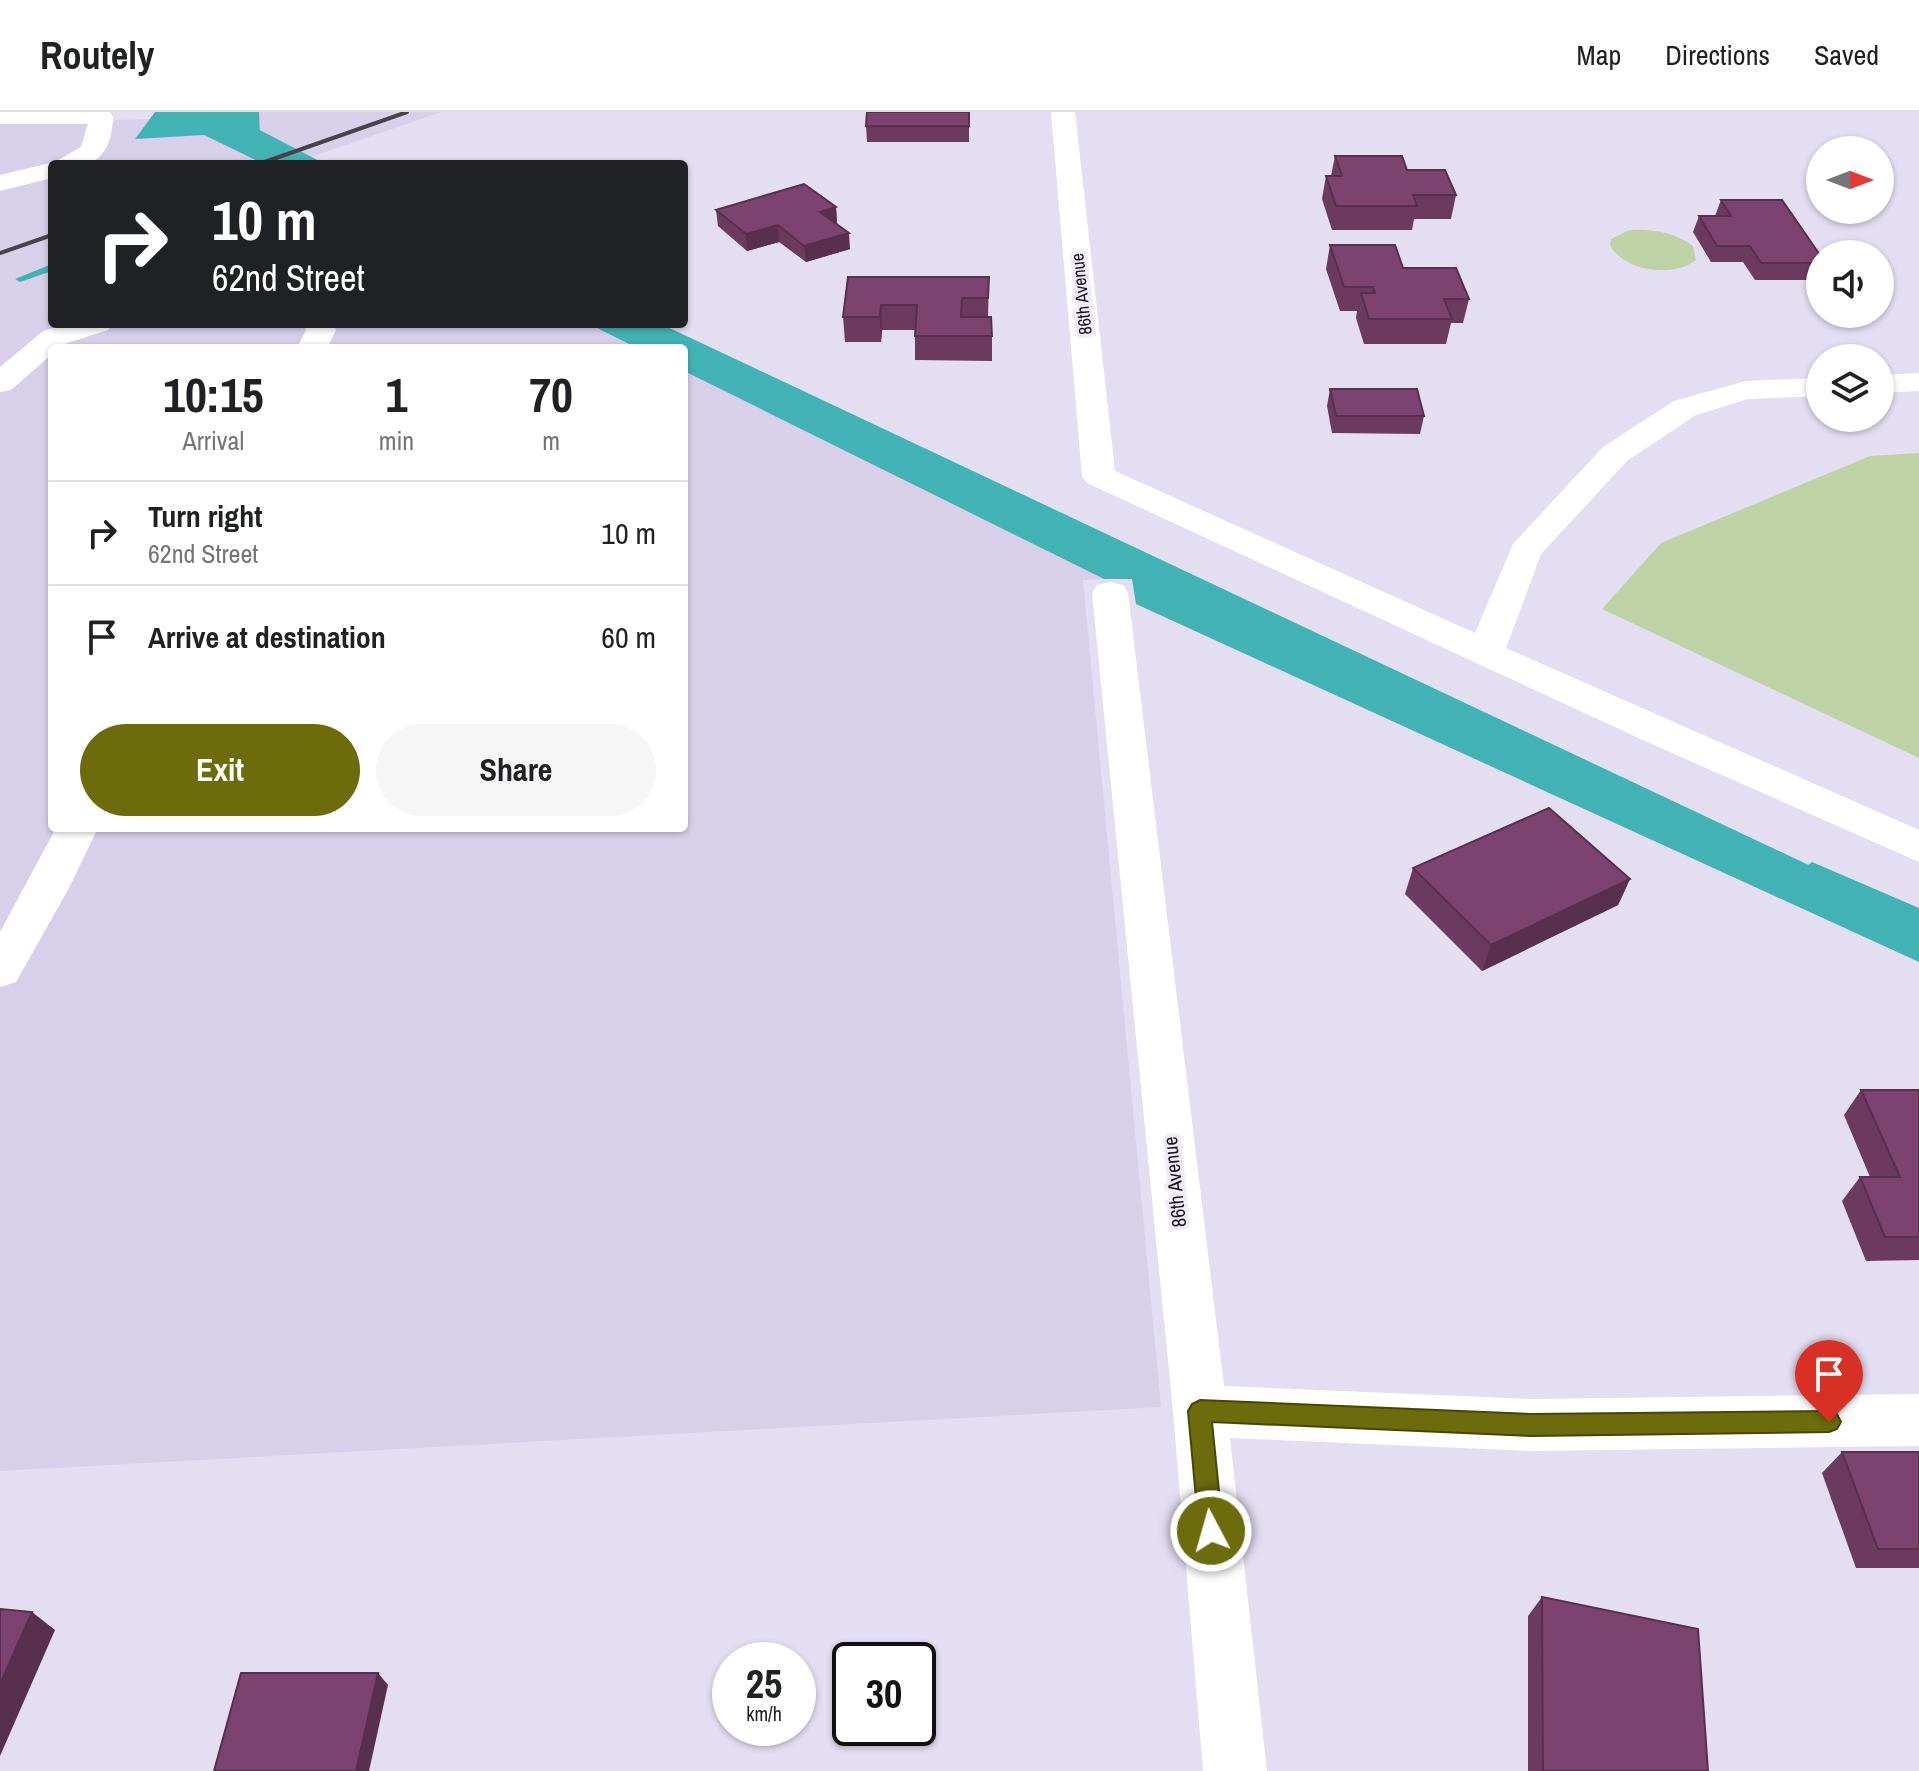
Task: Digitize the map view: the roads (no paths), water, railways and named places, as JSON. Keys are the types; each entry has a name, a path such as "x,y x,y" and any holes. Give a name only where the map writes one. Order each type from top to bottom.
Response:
{"street":[{"name":"86th Avenue","path":"1063,112 1099,476 1486,652"},
{"path":"0,117 103,114 99,144 87,157 78,160"},
{"path":"0,183 48,170"},
{"path":"0,383 54,337 84,328"},
{"path":"1894,383 1919,382"},
{"path":"1806,388 1746,390 1685,408 1615,454 1525,551 1486,652 1919,847"},
{"name":"86th Avenue","path":"1110,593 1200,1411 1235,1771"},
{"path":"0,970 19,905 74,832"},
{"path":"1200,1411 1531,1425 1919,1420"}],"waterway":[{"path":"218,112 312,160"},
{"path":"20,279 48,268"},
{"path":"1812,868 1919,915"}],"railway":[{"path":"270,160 407,112"},
{"path":"0,253 48,236"}]}
